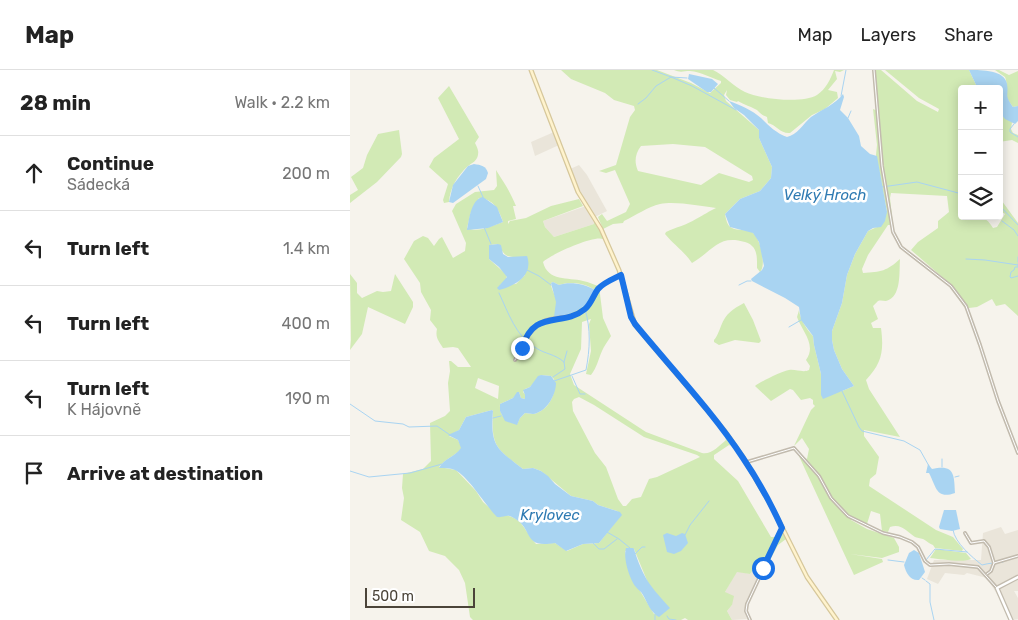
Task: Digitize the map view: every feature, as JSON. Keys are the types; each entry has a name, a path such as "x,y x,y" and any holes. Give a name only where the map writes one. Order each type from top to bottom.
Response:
{"main road":[{"path":"531,70 578,192 601,229 621,275 631,317 724,430 746,462 772,507 807,577 838,620"}],"street":[{"path":"874,70 882,166 893,232 901,247 951,286 966,306 998,401 1018,452"},
{"path":"516,360 527,337 538,325 550,320 572,317 587,308 598,289 621,275"},
{"path":"746,462 794,448 819,476 831,498 848,516 882,533 912,542 930,565 949,564 978,567 997,588 1011,620"},
{"path":"750,620 746,611 747,604 782,528"},
{"path":"965,533 971,543 984,541 989,548 994,563 991,571 986,575"},
{"path":"994,563 1018,556"},
{"path":"997,588 1018,577"}],"shaded area":[{"path":"554,132 559,145 535,156 531,142"},
{"path":"579,165 587,175 607,211 595,217 594,224 554,237 545,227 543,221 586,206 568,170"},
{"path":"1001,527 1005,534 1018,530 1018,591 1014,591 1018,598 1018,619 1013,620 987,578 967,573 964,575 945,573 938,584 927,579 934,560 981,560 983,533"},
{"path":"753,570 758,573 758,576 744,610 747,619 732,620 727,611 732,605 725,592 737,571 750,574"}],"green space":[{"path":"561,70 657,70 691,83 710,93 721,81 690,71 680,72 674,70 713,70 752,95 792,100 810,98 817,95 825,87 834,70 844,70 840,72 835,71 837,79 828,90 837,92 838,98 825,109 812,115 790,133 784,132 768,123 767,117 756,109 738,101 730,100 726,95 727,90 724,95 726,101 759,130 759,138 772,167 771,178 760,191 740,199 725,214 730,227 750,231 758,239 763,258 760,272 757,268 755,249 745,242 728,240 722,242 692,263 665,234 716,208 681,203 660,204 642,211 623,223 613,224 603,229 598,217 602,214 607,221 626,212 630,204 615,170 606,173 599,171 616,165 630,117 635,110 634,106 614,100 605,93 571,79","holes":["673,144 705,147 752,176 753,180 749,182 719,173 701,185 638,171 636,158 641,146"]},
{"path":"875,70 881,70 917,101 938,112 939,109 919,98 885,70 969,70 976,85 958,85 958,220 987,220 993,228 997,227 1005,214 1003,213 1003,202 1018,223 1018,316 1005,304 996,306 992,299 977,307 964,307 948,282 911,250 918,242 938,228 938,221 949,212 947,196 891,193 893,225 888,225 868,255 862,269 863,273 879,271 891,266 900,259 899,283 891,299 878,301 873,306 878,319 871,323 873,328 881,328 882,350 876,368 866,380 869,389 900,437 864,430 864,436 879,457 876,474 870,479 869,486 936,530 953,537 963,549 962,551 935,548 933,545 915,537 898,526 890,527 888,532 882,531 880,514 871,511 867,524 853,517 851,520 867,529 894,538 899,547 899,552 882,558 850,554 882,559 883,562 854,575 798,454 807,459 809,449 802,438 794,446 811,410 815,406 813,400 810,398 801,400 790,389 771,401 755,386 786,371 809,370 810,366 806,360 810,349 809,343 797,317 799,310 804,324 813,336 821,374 821,393 842,391 854,386 842,369 834,350 832,331 842,303 847,275 855,254 868,231 877,227 887,212 876,155 877,145 873,109 878,111"},
{"path":"995,70 1009,75 1018,71 1018,106 1013,107 1009,101 1006,95 1005,77"},
{"path":"449,86 479,137 475,143 478,152 477,159 457,178 449,202 444,203 443,200 448,184 429,167 434,158 459,139 438,98"},
{"path":"1003,117 1012,122 1011,129 1013,133 1018,135 1018,143 1012,140 1003,141"},
{"path":"399,130 401,157 377,182 350,203 350,195 358,190 351,177 363,168 367,155 378,134"},
{"path":"496,170 516,206 513,206 516,219 508,221 508,224 510,221 526,218 551,206 579,199 583,206 543,221 545,227 554,237 594,224 594,221 603,236 603,239 590,240 572,246 543,262 549,273 554,276 585,281 599,286 603,318 611,336 593,372 591,375 586,374 591,351 589,324 591,319 582,322 581,349 570,374 574,385 646,432 702,453 709,453 715,450 726,440 725,437 731,446 729,445 714,455 714,459 738,481 771,537 775,537 779,527 786,539 778,545 763,573 753,570 750,574 737,572 725,592 734,596 732,605 727,611 732,620 688,620 685,618 681,620 473,620 470,617 465,583 459,570 445,556 429,551 420,532 401,520 404,498 402,488 403,474 423,469 431,461 430,423 445,416 450,411 449,361 458,367 471,367 458,348 443,348 437,335 437,329 430,320 431,310 421,292 420,283 404,259 414,241 423,236 428,238 434,246 442,237 453,258 465,251 466,243 452,211 456,204 475,192 494,190 497,186","holes":["479,198 492,203 500,213 503,222 476,230 467,228 471,212","498,244 507,256 521,258 525,275 516,284 500,285 506,280 507,275 489,259 489,245","553,282 559,285 577,283 595,290 586,305 563,316 551,283","541,375 551,376 554,379 552,399 546,407 537,413 525,413 517,424 502,415 500,404 513,398 519,392 521,398 525,399 523,392 530,387","478,378 499,386 498,399 475,388","579,397 644,437 700,457 649,479 641,497 632,499 626,506 623,506 618,499 606,467 595,453 573,411 572,402","492,410 494,439 497,446 507,456 523,469 533,468 541,471 571,496 593,501 598,505 617,511 621,515 599,543 583,544 567,551 555,543 536,544 516,519 494,513 456,470 439,467 462,448 458,440 449,436 459,430 466,417","634,549 648,583 669,608 664,612 654,614 631,576 625,551"]},
{"path":"350,274 357,283 357,293 362,298 377,291 391,291 395,274 413,302 413,307 405,324 368,307 362,334 350,350 351,340"},
{"path":"744,303 761,341 759,343 735,340 719,345 714,342 728,315 733,309"},
{"path":"936,549 966,553 971,559 958,561 930,558"}],"water":[{"path":"969,70 998,73 1002,76 1007,84 1009,100 1013,107 1018,106 1018,121 1015,124 1003,117 1003,85 976,85"},
{"path":"689,74 712,79 718,84 711,92 707,92 688,79"},
{"name":"Velký Hroch","path":"843,94 844,97 840,110 848,118 859,136 861,146 870,154 877,156 887,212 881,227 868,231 855,254 847,275 842,303 832,331 834,350 842,369 854,386 823,399 821,395 821,374 813,336 801,320 799,307 752,281 751,279 764,266 759,242 753,233 730,227 725,214 740,199 760,191 771,178 772,167 759,138 759,130 734,108 729,101 754,113 776,131 787,137 794,134 811,117 832,104"},
{"path":"474,164 485,167 488,173 486,179 453,203 449,202 453,185 468,166"},
{"path":"483,197 497,207 503,222 488,228 467,230 473,206"},
{"path":"489,245 501,245 503,254 508,257 527,256 528,263 528,269 521,279 511,286 499,290 497,288 507,277 489,259"},
{"path":"551,283 559,285 577,284 595,290 588,302 579,310 554,317 556,302"},
{"path":"538,376 551,376 556,383 553,396 548,405 535,414 525,413 517,425 505,421 500,411 500,404 513,398 517,392 519,392 521,398 525,399 523,390 530,387"},
{"name":"Krylovec","path":"492,410 494,439 501,451 514,462 523,469 533,468 541,471 571,496 593,501 598,505 620,512 622,515 599,543 583,544 566,551 555,543 537,543 529,536 519,522 510,516 497,517 471,485 455,470 439,468 461,448 458,440 448,435 459,430 466,417"},
{"path":"928,464 932,469 945,468 952,472 955,493 944,495 938,491 929,473 926,473"},
{"path":"944,510 956,510 960,529 952,531 940,529"},
{"path":"667,533 676,536 682,533 685,534 688,543 681,551 674,554 667,552 663,535"},
{"path":"626,548 634,549 648,581 670,608 659,617 651,610 633,582 626,562"},
{"path":"914,550 919,553 925,572 919,580 909,576 904,565 909,553"}],"waterway":[{"path":"652,70 671,77 687,78"},
{"path":"841,96 846,70"},
{"path":"638,104 656,86 671,77 736,110"},
{"path":"714,88 729,101"},
{"path":"848,118 851,111"},
{"path":"1014,124 1010,132 1018,137"},
{"path":"882,187 917,182 958,193"},
{"path":"478,186 483,197"},
{"path":"1003,209 1018,225"},
{"path":"1002,221 1014,230 1018,236"},
{"path":"484,227 491,244"},
{"path":"1018,257 1018,262"},
{"path":"966,259 1018,265"},
{"path":"1018,264 1018,267 1015,267 1011,272 1010,277 1018,276"},
{"path":"527,270 551,285"},
{"path":"739,285 751,281"},
{"path":"499,293 513,324 523,337 536,348 564,362 565,369 553,377"},
{"path":"554,381 586,370 589,339 585,309"},
{"path":"789,327 801,320"},
{"path":"564,362 567,351"},
{"path":"572,376 580,394 585,394"},
{"path":"842,391 862,431 904,441 920,450 929,466"},
{"path":"350,404 375,421 403,424 409,427 437,426 450,435"},
{"path":"493,418 501,416"},
{"path":"942,459 942,467"},
{"path":"350,471 369,477 410,473 442,464"},
{"path":"955,477 959,476"},
{"path":"685,535 690,525 709,501"},
{"path":"953,530 960,545 982,565 1003,562"},
{"path":"607,532 630,548"},
{"path":"593,543 599,549 604,549 617,539"},
{"path":"635,554 642,547 645,547"},
{"path":"926,560 935,549 967,552"},
{"path":"888,560 904,562"},
{"path":"926,581 930,584 930,602 934,620"},
{"path":"655,615 655,620"},
{"path":"667,616 669,619 676,620"}],"route":[{"path":"522,348 527,337 538,325 545,321 572,317 587,308 598,289 621,275 631,317 635,324 724,430 743,457 772,507 782,528 763,568"}]}
